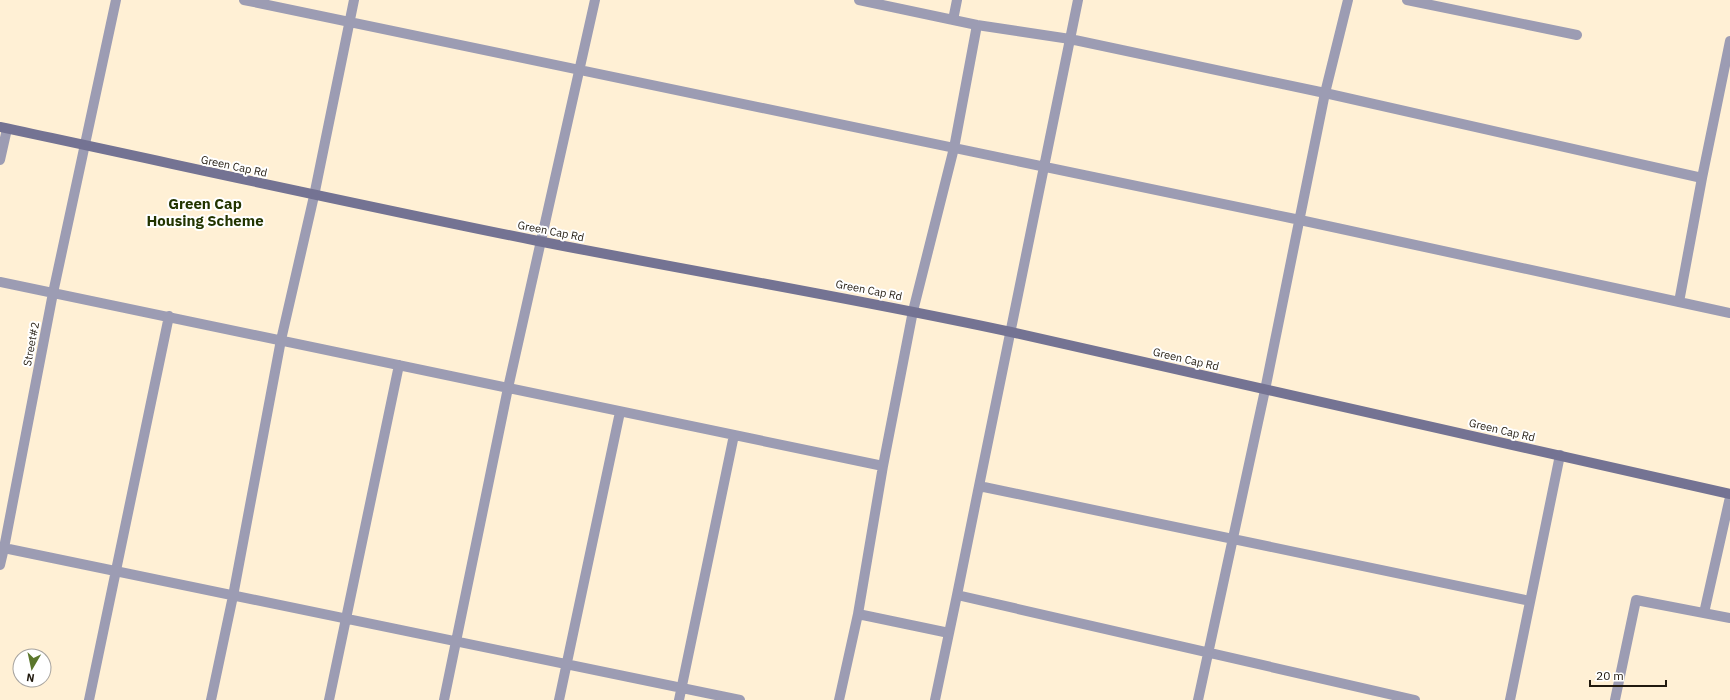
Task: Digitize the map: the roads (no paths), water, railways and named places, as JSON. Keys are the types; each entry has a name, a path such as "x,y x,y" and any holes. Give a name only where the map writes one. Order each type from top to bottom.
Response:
{"street":[{"name":"Street#2","path":"0,565 53,293 116,0"},
{"path":"244,0 1300,220 1730,313"},
{"path":"211,700 233,596 281,340 314,196 354,0"},
{"path":"444,700 508,388 595,0"},
{"path":"859,0 977,25 1070,39 1325,93 1702,178"},
{"path":"953,20 957,0"},
{"path":"935,700 1078,0"},
{"path":"1198,700 1207,652 1265,390 1325,93 1348,0"},
{"path":"1407,0 1577,35"},
{"path":"839,700 858,614 883,466 913,311 954,148 977,25"},
{"path":"1679,302 1702,178 1730,41"},
{"name":"Green Cap Rd","path":"3,128 314,196 540,242 913,311 1730,494"},
{"path":"0,160 3,128"},
{"path":"0,282 883,466"},
{"path":"89,700 169,316"},
{"path":"329,700 399,365"},
{"path":"559,700 620,412"},
{"path":"679,700 734,435"},
{"path":"1510,700 1560,455"},
{"path":"979,486 1530,601"},
{"path":"1704,613 1730,497"},
{"path":"4,548 740,700"},
{"path":"957,595 1415,700"},
{"path":"1615,700 1636,600 1730,618"},
{"path":"858,614 949,632"}],"district":[{"name":"Green Cap Housing Scheme","path":"205,212"}]}
